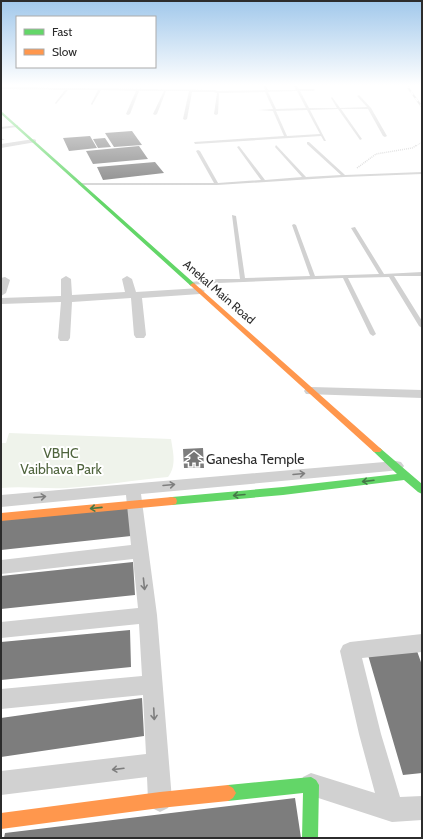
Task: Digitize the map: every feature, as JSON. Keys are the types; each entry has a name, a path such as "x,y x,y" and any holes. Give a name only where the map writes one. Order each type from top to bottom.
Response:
{"main road":[{"name":"Anekal Main Road","path":"17,126 422,490"},
{"path":"1,517 134,496"},
{"path":"1,821 160,800 311,785 310,838"}],"street":[{"path":"2,142 34,141"},
{"path":"64,338 67,299 66,279"},
{"path":"127,279 134,295 140,335"},
{"path":"1,292 5,280"},
{"path":"1,301 134,295 196,288"},
{"path":"312,391 422,394"},
{"path":"1,501 134,496 401,471"},
{"path":"134,496 148,615 160,800"},
{"path":"1,567 141,551"},
{"path":"1,630 148,615"},
{"path":"392,810 370,734 350,651 422,643"},
{"path":"1,699 152,685"},
{"path":"1,783 157,764"},
{"path":"311,785 392,810 422,808"}],"lane":[{"path":"280,124 286,137"},
{"path":"316,124 325,140"},
{"path":"350,124 360,139"},
{"path":"378,124 385,136"},
{"path":"1,128 17,126"},
{"path":"217,184 194,141 322,135"},
{"path":"308,143 342,175"},
{"path":"276,146 306,179"},
{"path":"239,147 264,181"},
{"path":"80,184 217,184 306,179 342,175 422,173"},
{"path":"234,216 244,280"},
{"path":"294,225 313,278"},
{"path":"353,228 382,275"},
{"path":"196,288 244,280 422,274"},
{"path":"391,275 422,326"},
{"path":"345,276 373,334"}],"path":[{"path":"342,175 356,169 372,155 384,151 412,148 417,146 419,142 422,142"}],"green space":[{"name":"VBHC Vaibhava Park","path":"9,433 171,439 174,459 173,468 168,477 66,488 1,488 1,443 6,443"}],"building":[{"path":"132,131 142,145 114,147 105,133"},
{"path":"90,136 97,148 69,151 63,138"},
{"path":"105,138 111,147 98,148 93,139"},
{"path":"139,146 148,159 93,164 86,151"},
{"path":"155,162 164,173 103,180 97,167"},
{"name":"Ganesha Temple","path":"203,448 204,468 184,468 183,449"},
{"path":"129,507 131,536 1,550 1,520"},
{"path":"133,562 135,595 1,609 1,576"},
{"path":"130,630 131,667 1,680 1,642"},
{"path":"417,651 422,665 422,773 403,775 368,655"},
{"path":"142,698 144,736 1,757 1,718"},
{"path":"295,798 301,838 4,838 5,833"}],"traffic: fast":[{"path":"14,124 193,285"},
{"path":"377,450 422,490"},
{"path":"172,501 283,491 406,476"},
{"path":"228,793 311,785 310,838"}],"traffic: slow":[{"path":"193,285 377,450"},
{"path":"1,517 172,501"},
{"path":"1,821 160,800 228,793"}],"place":[{"name":"Ganesha Temple","path":"194,459"}]}
